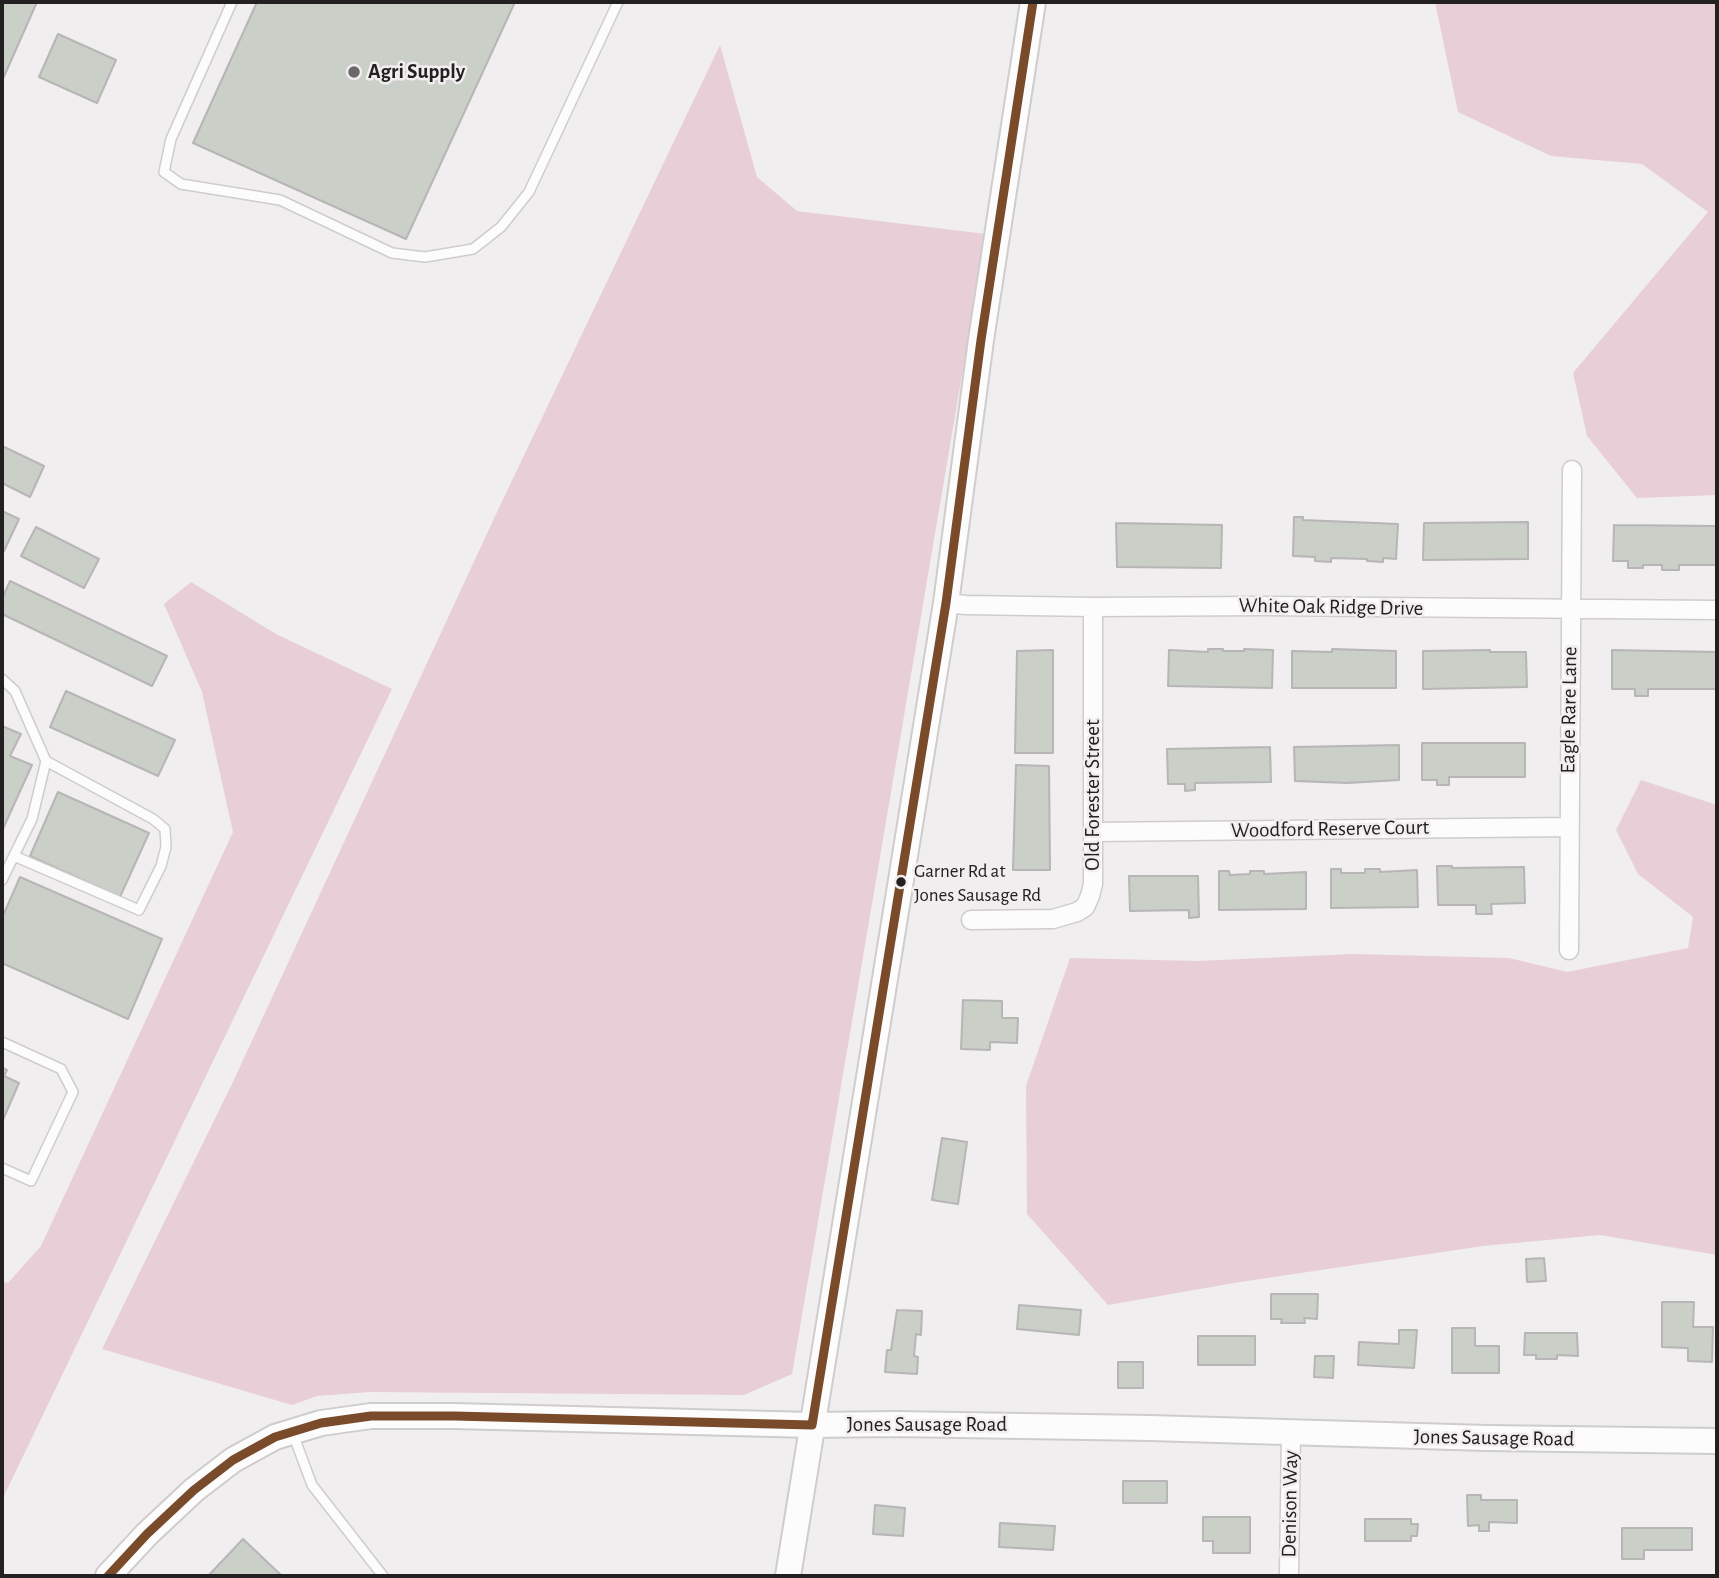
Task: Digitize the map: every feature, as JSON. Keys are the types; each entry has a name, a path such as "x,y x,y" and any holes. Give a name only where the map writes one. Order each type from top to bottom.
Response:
{"main road":[{"path":"788,1576 946,603 981,340 1034,2"},
{"name":"Jones Sausage Road","path":"108,1576 147,1534 194,1490 233,1460 275,1437 321,1423 371,1416 1717,1441"}],"street":[{"name":"Eagle Rare Lane","path":"1569,950 1572,470"},
{"name":"White Oak Ridge Drive","path":"946,603 1093,607 1717,610"},
{"name":"Old Forester Street","path":"971,920 1054,919 1085,907 1093,884 1093,607"},
{"name":"Woodford Reserve Court","path":"1093,832 1568,827"},
{"name":"Denison Way","path":"1289,1576 1290,1432"}],"lane":[{"path":"232,2 171,139 164,172 181,184 280,200 392,253 425,257 473,249 501,227 529,192 618,2"},
{"path":"2,680 15,691 46,761 32,818 2,880"},
{"path":"14,856 139,910 161,866 166,847 165,830 153,818 46,761"},
{"path":"2,1042 61,1069 74,1092 31,1181 2,1168"},
{"path":"292,1432 312,1485 383,1576"}],"shaded area":[{"path":"1435,2 1717,2 1717,495 1637,498 1587,436 1573,373 1708,212 1642,164 1551,156 1458,112"},
{"path":"720,45 757,177 797,211 986,234 792,1374 744,1395 370,1392 317,1396 292,1405 102,1349 231,1086 497,512"},
{"path":"191,582 276,634 392,689 2,1500 2,1281 8,1283 41,1246 233,832 202,692 164,604"},
{"path":"1641,780 1717,805 1717,1255 1600,1235 1483,1246 1240,1282 1108,1305 1027,1214 1026,1086 1070,958 1197,961 1353,954 1509,958 1567,972 1688,948 1693,917 1638,874 1616,830"}],"building":[{"path":"2,2 37,2 2,81"},
{"name":"Agri Supply","path":"257,2 515,2 406,239 193,143"},
{"path":"58,34 116,60 97,103 39,77"},
{"path":"2,446 44,466 30,497 2,483"},
{"path":"2,511 19,519 4,551 2,550"},
{"path":"1294,517 1303,517 1303,520 1398,524 1396,559 1383,558 1383,562 1331,558 1331,562 1315,561 1315,557 1293,556"},
{"path":"1528,522 1528,559 1423,560 1424,523"},
{"path":"1116,523 1222,525 1221,568 1117,567"},
{"path":"1614,525 1717,526 1716,565 1679,565 1679,570 1662,570 1662,565 1628,568 1628,561 1613,561"},
{"path":"36,527 99,559 84,588 21,556"},
{"path":"10,581 167,656 152,686 2,614 2,599"},
{"path":"1208,649 1273,650 1272,688 1168,686 1169,650 1208,652"},
{"path":"1332,649 1396,651 1396,688 1292,688 1292,651 1332,652"},
{"path":"1053,650 1053,753 1015,753 1017,651"},
{"path":"1612,650 1717,652 1717,689 1648,689 1648,696 1635,696 1635,689 1612,689"},
{"path":"1423,651 1526,652 1527,687 1423,689"},
{"path":"66,691 175,740 158,776 50,727"},
{"path":"2,726 21,734 10,756 32,765 2,831"},
{"path":"1422,743 1525,743 1525,777 1449,777 1449,785 1437,785 1437,780 1422,780"},
{"path":"1399,745 1399,780 1347,783 1295,781 1294,747"},
{"path":"1270,747 1271,782 1195,783 1195,790 1185,791 1185,784 1168,784 1167,749"},
{"path":"1016,765 1049,766 1050,870 1013,870"},
{"path":"58,792 149,833 120,897 30,856"},
{"path":"1437,866 1524,867 1525,903 1491,904 1492,914 1476,914 1476,905 1438,905"},
{"path":"1331,869 1341,869 1341,873 1365,873 1365,869 1380,869 1380,872 1417,870 1418,907 1331,908"},
{"path":"1219,871 1229,871 1230,875 1250,874 1250,871 1264,871 1264,874 1306,872 1306,909 1219,910"},
{"path":"1129,876 1198,876 1199,917 1189,918 1189,910 1130,911"},
{"path":"20,877 162,939 128,1019 2,963 2,918"},
{"path":"963,1000 1002,1001 1002,1018 1018,1018 1017,1043 990,1042 990,1050 961,1049"},
{"path":"2,1067 7,1070 4,1076 19,1083 2,1122"},
{"path":"942,1138 967,1142 958,1204 932,1200"},
{"path":"1544,1258 1546,1281 1527,1282 1526,1259"},
{"path":"1271,1294 1318,1294 1317,1319 1304,1318 1305,1323 1281,1323 1282,1319 1271,1319"},
{"path":"1662,1302 1694,1302 1693,1327 1713,1327 1712,1362 1688,1361 1688,1348 1662,1347"},
{"path":"1019,1305 1081,1310 1079,1335 1017,1329"},
{"path":"897,1310 922,1311 921,1335 916,1334 914,1356 918,1357 917,1374 885,1372 887,1350 891,1350"},
{"path":"1452,1328 1475,1328 1475,1346 1499,1346 1499,1373 1452,1373"},
{"path":"1399,1330 1417,1330 1414,1368 1358,1365 1359,1342 1399,1344"},
{"path":"1525,1333 1577,1333 1578,1356 1557,1355 1557,1359 1536,1359 1536,1355 1524,1355"},
{"path":"1198,1336 1255,1336 1255,1365 1198,1365"},
{"path":"1315,1356 1334,1356 1333,1378 1314,1377"},
{"path":"1118,1362 1143,1362 1143,1388 1118,1388"},
{"path":"1123,1481 1167,1481 1167,1503 1123,1503"},
{"path":"1467,1495 1481,1495 1481,1500 1517,1500 1517,1523 1489,1522 1489,1531 1479,1531 1479,1525 1468,1526"},
{"path":"875,1505 905,1508 903,1536 873,1534"},
{"path":"1203,1517 1250,1517 1250,1553 1213,1553 1213,1541 1203,1541"},
{"path":"1365,1519 1411,1519 1411,1524 1418,1524 1417,1536 1411,1536 1411,1541 1365,1541"},
{"path":"1000,1523 1055,1526 1053,1550 999,1547"},
{"path":"1622,1528 1692,1528 1692,1550 1644,1550 1644,1559 1622,1559"},
{"path":"243,1539 282,1576 208,1576"}],"transit line":[{"path":"108,1576 147,1534 194,1490 233,1460 275,1437 321,1423 371,1416 454,1416 812,1425 946,603 981,340 1033,2"}],"place":[{"name":"Agri Supply","path":"354,72"},
{"name":"Garner Rd at Jones Sausage Rd","path":"901,882"}]}
